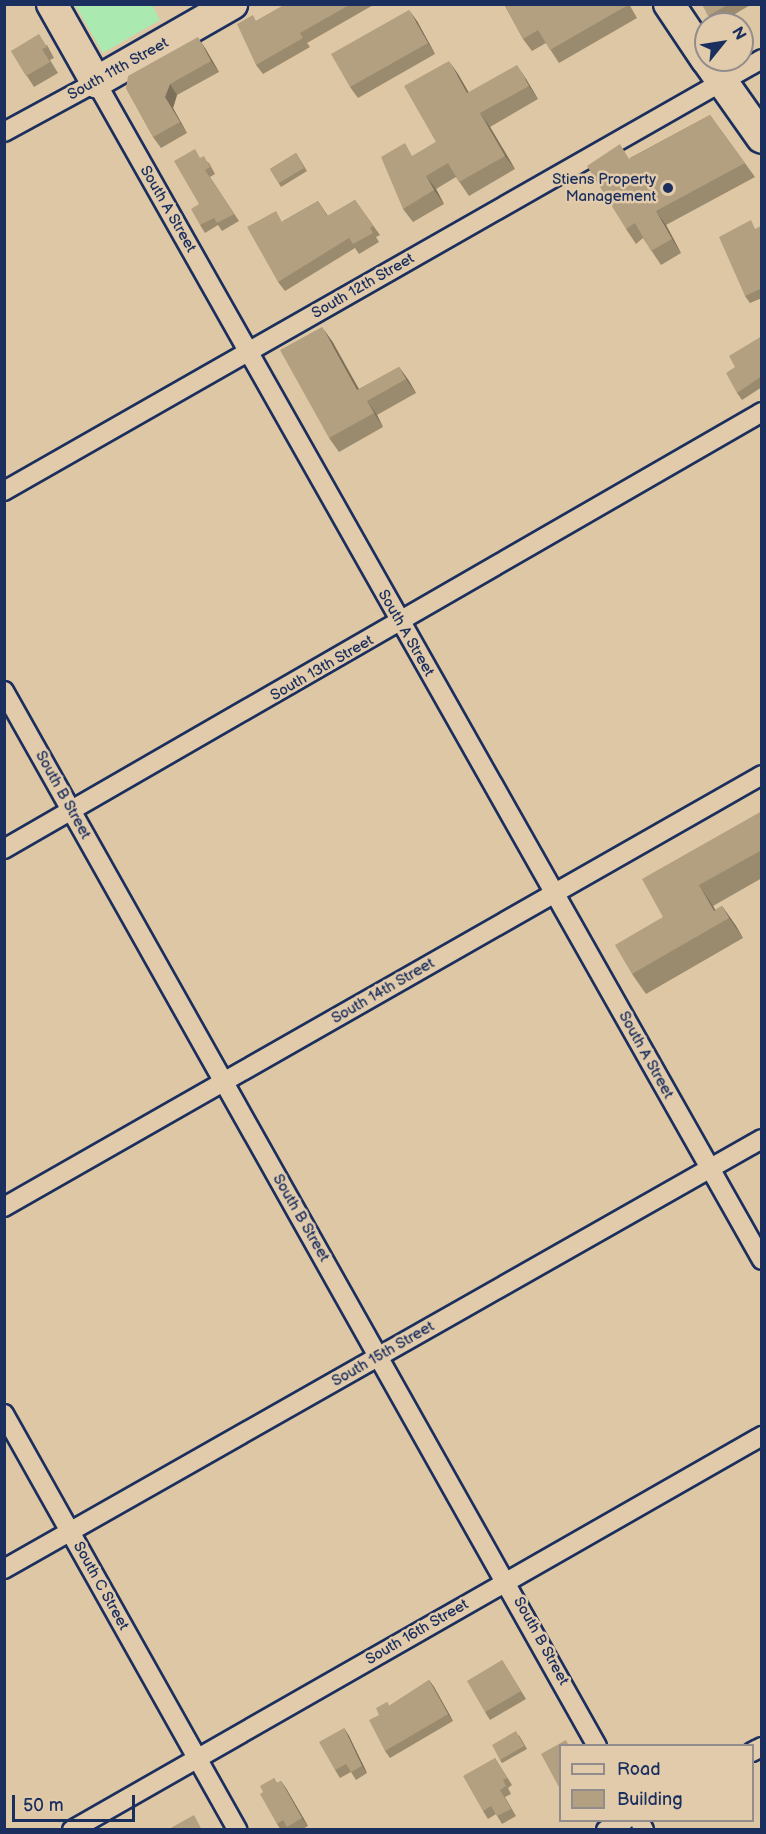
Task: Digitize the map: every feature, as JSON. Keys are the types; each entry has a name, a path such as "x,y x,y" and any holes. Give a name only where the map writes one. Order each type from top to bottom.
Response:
{"main road":[{"name":"South A Street","path":"52,4 96,82"},
{"name":"South 11th Street","path":"96,82 232,4"},
{"path":"669,4 694,41"},
{"path":"716,72 762,138"}],"street":[{"name":"South 12th Street","path":"4,491 249,351 704,72"},
{"name":"South 11th Street","path":"4,132 96,82"},
{"name":"South A Street","path":"96,82 762,1260"},
{"name":"South 13th Street","path":"4,849 401,623 762,412"},
{"name":"South B Street","path":"4,691 507,1580 596,1744"},
{"name":"South 14th Street","path":"4,1207 762,775"},
{"name":"South 15th Street","path":"4,1569 762,1139"},
{"name":"South C Street","path":"4,1414 237,1830"},
{"name":"South 16th Street","path":"72,1830 762,1436"},
{"path":"606,1830 624,1822"}],"green space":[{"path":"75,5 152,5 160,20 103,53"}],"building":[{"path":"286,4 351,4 300,33 303,38 256,65 237,24 253,15 256,21"},
{"path":"504,4 628,5 550,50 538,30 523,39"},
{"path":"702,4 729,4 715,12 706,12"},
{"path":"409,10 428,43 350,87 331,54"},
{"path":"39,34 47,47 42,49 50,62 26,76 11,51"},
{"path":"198,37 211,61 170,84 165,97 180,122 153,137 126,88 128,76"},
{"path":"449,61 467,93 517,65 529,86 480,113 505,156 459,182 448,163 426,176 434,190 403,209 381,157 405,143 412,156 436,142 404,86"},
{"path":"710,115 745,163 656,211 672,239 651,251 635,223 626,229 587,166 620,144 629,159"},
{"path":"195,149 200,158 204,156 210,167 205,170 234,214 217,223 214,218 200,225 191,209 199,204 174,161"},
{"path":"296,153 304,168 279,183 270,169"},
{"path":"355,200 373,226 370,228 373,233 353,244 349,238 278,282 247,227 276,211 282,222 318,201 327,216"},
{"path":"751,220 755,229 762,227 762,288 745,296 719,237"},
{"path":"322,327 357,390 399,367 406,379 367,401 374,413 329,438 280,350"},
{"path":"762,336 762,376 737,393 726,373 735,367 729,356"},
{"path":"762,811 762,850 699,885 714,911 722,906 729,918 632,974 615,945 663,917 642,879"},
{"path":"502,1660 521,1691 485,1712 467,1681"},
{"path":"429,1680 448,1714 385,1751 369,1720 379,1715 376,1708 387,1702 389,1706"},
{"path":"344,1728 362,1766 351,1772 346,1764 335,1770 319,1742"},
{"path":"516,1731 524,1746 500,1760 492,1745"},
{"path":"566,1740 568,1744 559,1744 559,1787 541,1754"},
{"path":"495,1758 507,1778 503,1780 506,1786 500,1790 511,1809 497,1816 491,1806 483,1811 463,1776"},
{"path":"274,1778 277,1783 281,1781 302,1818 287,1827 283,1820 277,1824 260,1794 263,1792 260,1786"},
{"path":"194,1815 202,1830 167,1830"}],"place":[{"name":"Stiens Property Management","path":"668,188"}]}
